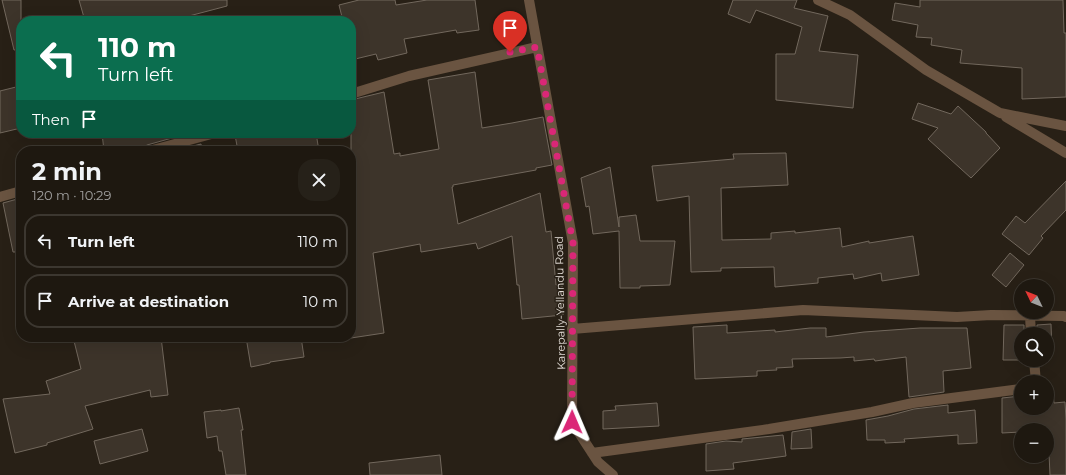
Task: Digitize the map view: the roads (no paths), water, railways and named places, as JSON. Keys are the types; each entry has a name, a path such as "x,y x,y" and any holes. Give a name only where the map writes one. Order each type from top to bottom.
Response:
{"street":[{"name":"Karepally-Yellandu Road","path":"529,0 573,243 572,422 598,462 613,475"},
{"path":"818,0 850,15 926,70 1000,113 1066,154"},
{"path":"356,92 409,76 537,47"},
{"path":"1000,113 1066,126"},
{"path":"167,146 197,138"},
{"path":"0,197 16,192"},
{"path":"572,329 802,310 957,317 1014,316"},
{"path":"1054,316 1066,317"},
{"path":"592,453 735,433 769,430 872,412 913,403 1014,391"}]}
